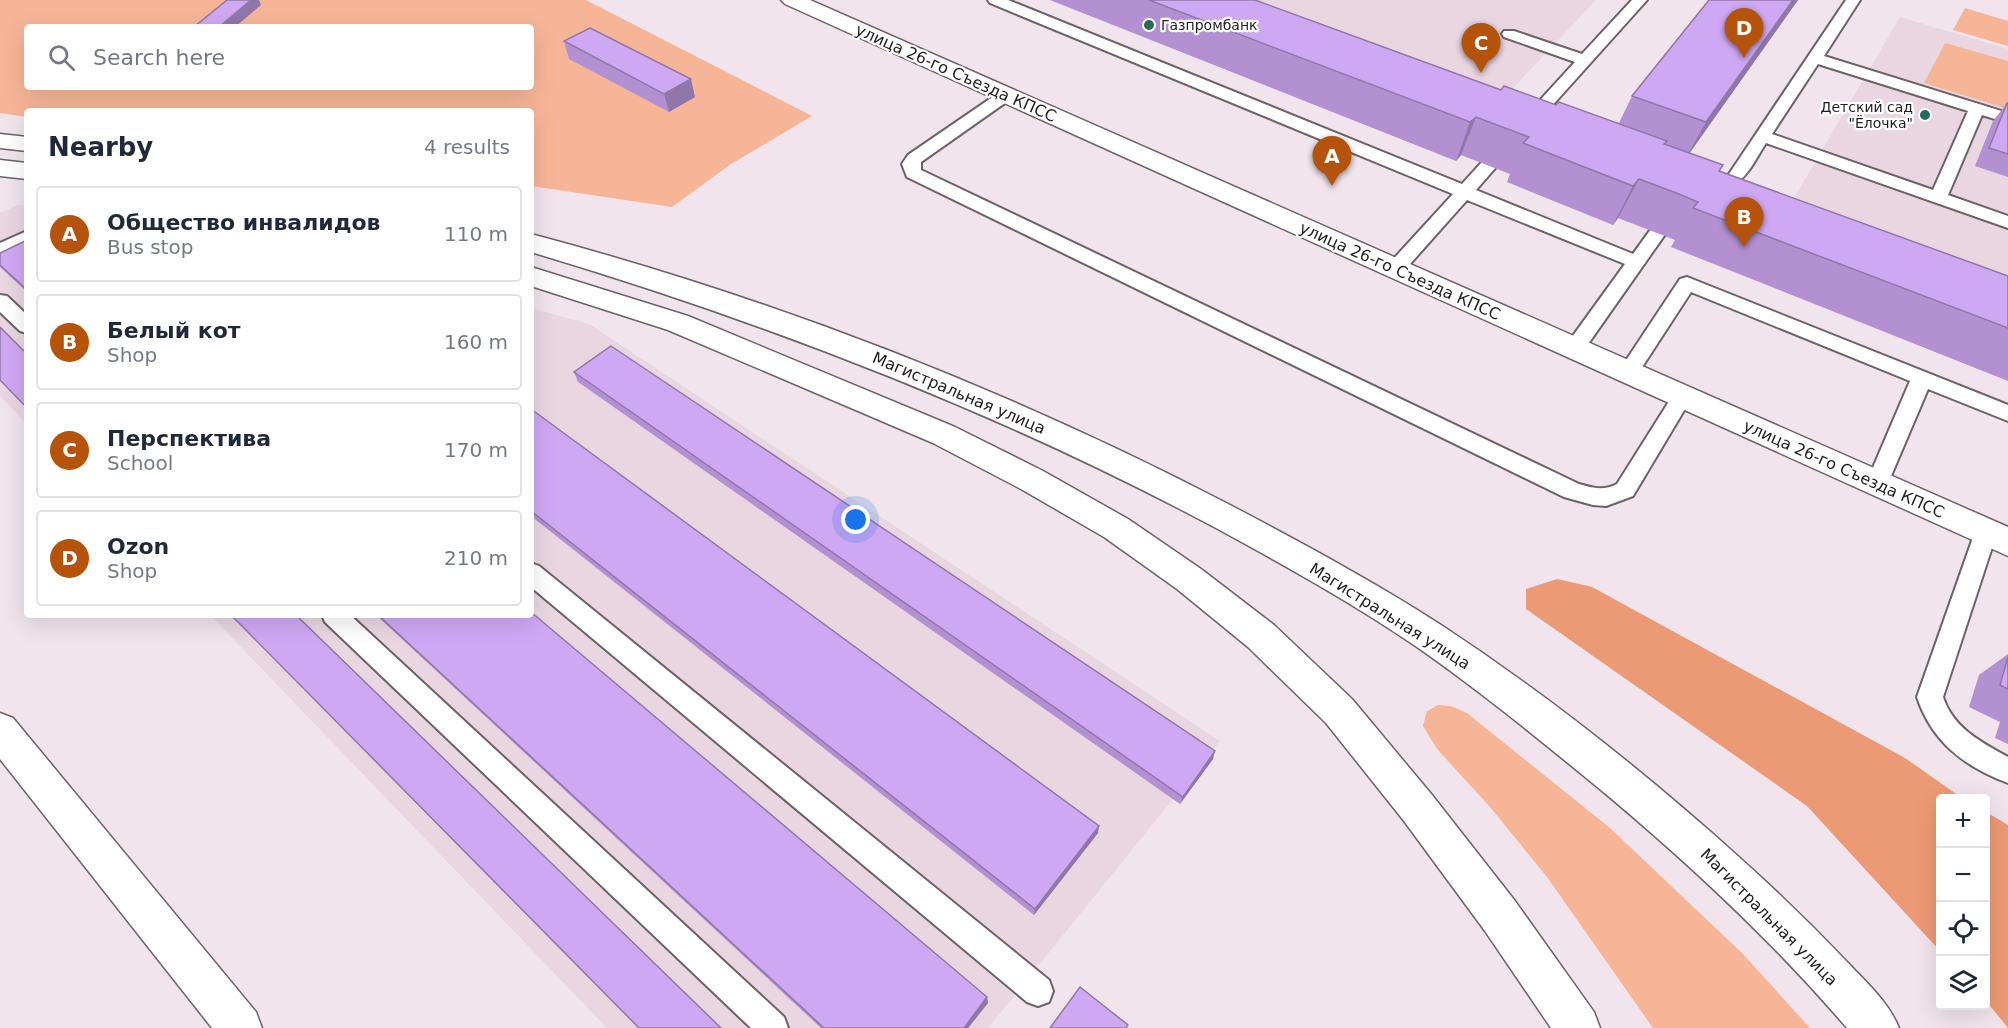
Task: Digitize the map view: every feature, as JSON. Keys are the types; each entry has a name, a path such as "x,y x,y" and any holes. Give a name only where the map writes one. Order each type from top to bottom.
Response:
{"main road":[{"name":"улица 26-го Съезда КПСС","path":"792,0 1997,537"},
{"path":"0,141 24,144"},
{"path":"0,168 24,171"},
{"name":"Магистральная улица","path":"534,244 671,285 815,334 947,386 1088,447 1214,511 1318,569 1427,636 1525,704 1672,823 1765,909 1877,1028"},
{"path":"534,277 678,323 944,435 1032,480 1107,523 1190,579 1261,636 1339,711 1418,808 1500,916 1578,1028"},
{"path":"0,730 240,1028"}],"lane":[{"path":"995,0 1636,262"},
{"path":"1516,135 1526,116 1585,60 1640,0"},
{"path":"1695,178 1722,184 1735,178 1853,0"},
{"path":"1509,34 1585,60"},
{"path":"1815,58 2008,118"},
{"path":"1006,95 915,159 911,164 913,173 1572,490 1595,498 1614,497 1625,490 1682,396"},
{"path":"1938,197 1977,108"},
{"path":"1526,116 1554,126"},
{"path":"1762,136 2008,222"},
{"path":"1395,269 1488,166"},
{"path":"1575,349 1657,233"},
{"path":"0,252 24,239"},
{"path":"1629,373 1687,283 2008,413"},
{"path":"0,301 24,323"},
{"path":"1877,484 1922,378"},
{"path":"1997,537 1930,697 1934,712 1946,731 2008,771"},
{"path":"534,575 1038,992"},
{"path":"337,618 773,1028"}],"shaded area":[{"path":"0,0 586,0 812,116 731,164 672,207 534,186 534,108 24,108 24,117 0,113"},
{"path":"1236,0 1596,0 1504,98"},
{"path":"1965,8 2008,21 2008,46 1953,30"},
{"name":"Детский сад \"Ёлочка\"","path":"1900,17 2008,49 2008,283 1791,203"},
{"path":"1945,43 2008,61 2008,109 1924,83"},
{"path":"18,205 24,206 24,421 0,396 0,213"},
{"path":"534,309 589,324 1220,741 988,1028 607,1028 213,618 534,618"},
{"path":"1557,579 1592,587 1905,758 1956,794 1936,794 1936,947 1807,806 1526,609 1526,589"},
{"path":"1438,705 1451,706 1467,713 1610,828 1743,954 1810,1028 1653,1028 1547,877 1490,807 1437,749 1423,726 1427,711"},
{"path":"1990,814 2008,825 2008,1028 1990,1006"}],"building":[{"path":"227,0 251,0 223,24 198,24"},
{"path":"1149,0 1255,0 1501,90 1504,86 1556,105 1559,102 1667,141 1664,144 1723,165 1719,171 2008,276 2008,328 1693,208 1698,202 1679,194 1639,179 1633,186 1523,143 1529,137 1476,117 1470,122"},
{"path":"1709,0 1793,0 1706,122 1632,96"},
{"path":"590,28 691,79 664,94 564,41"},
{"path":"2008,103 2008,154 1989,148"},
{"path":"24,241 24,287 0,265 0,253"},
{"path":"0,327 24,351 24,405 0,380"},
{"path":"611,346 1215,751 1183,797 574,372"},
{"path":"534,411 1099,826 1035,909 534,513"},
{"path":"534,615 987,997 964,1028 824,1028 381,618 534,618"},
{"path":"234,618 299,618 721,1028 639,1028"},
{"path":"2008,657 2008,689 2000,685"},
{"path":"1080,987 1128,1025 1126,1028 1050,1028"}],"place":[{"name":"Газпромбанк","path":"1149,25"},
{"name":"Ozon","path":"1744,58"},
{"name":"Перспектива","path":"1481,73"},
{"name":"Детский сад \"Ёлочка\"","path":"1925,115"},
{"name":"Общество инвалидов","path":"1332,186"},
{"name":"Белый кот","path":"1744,247"}]}
